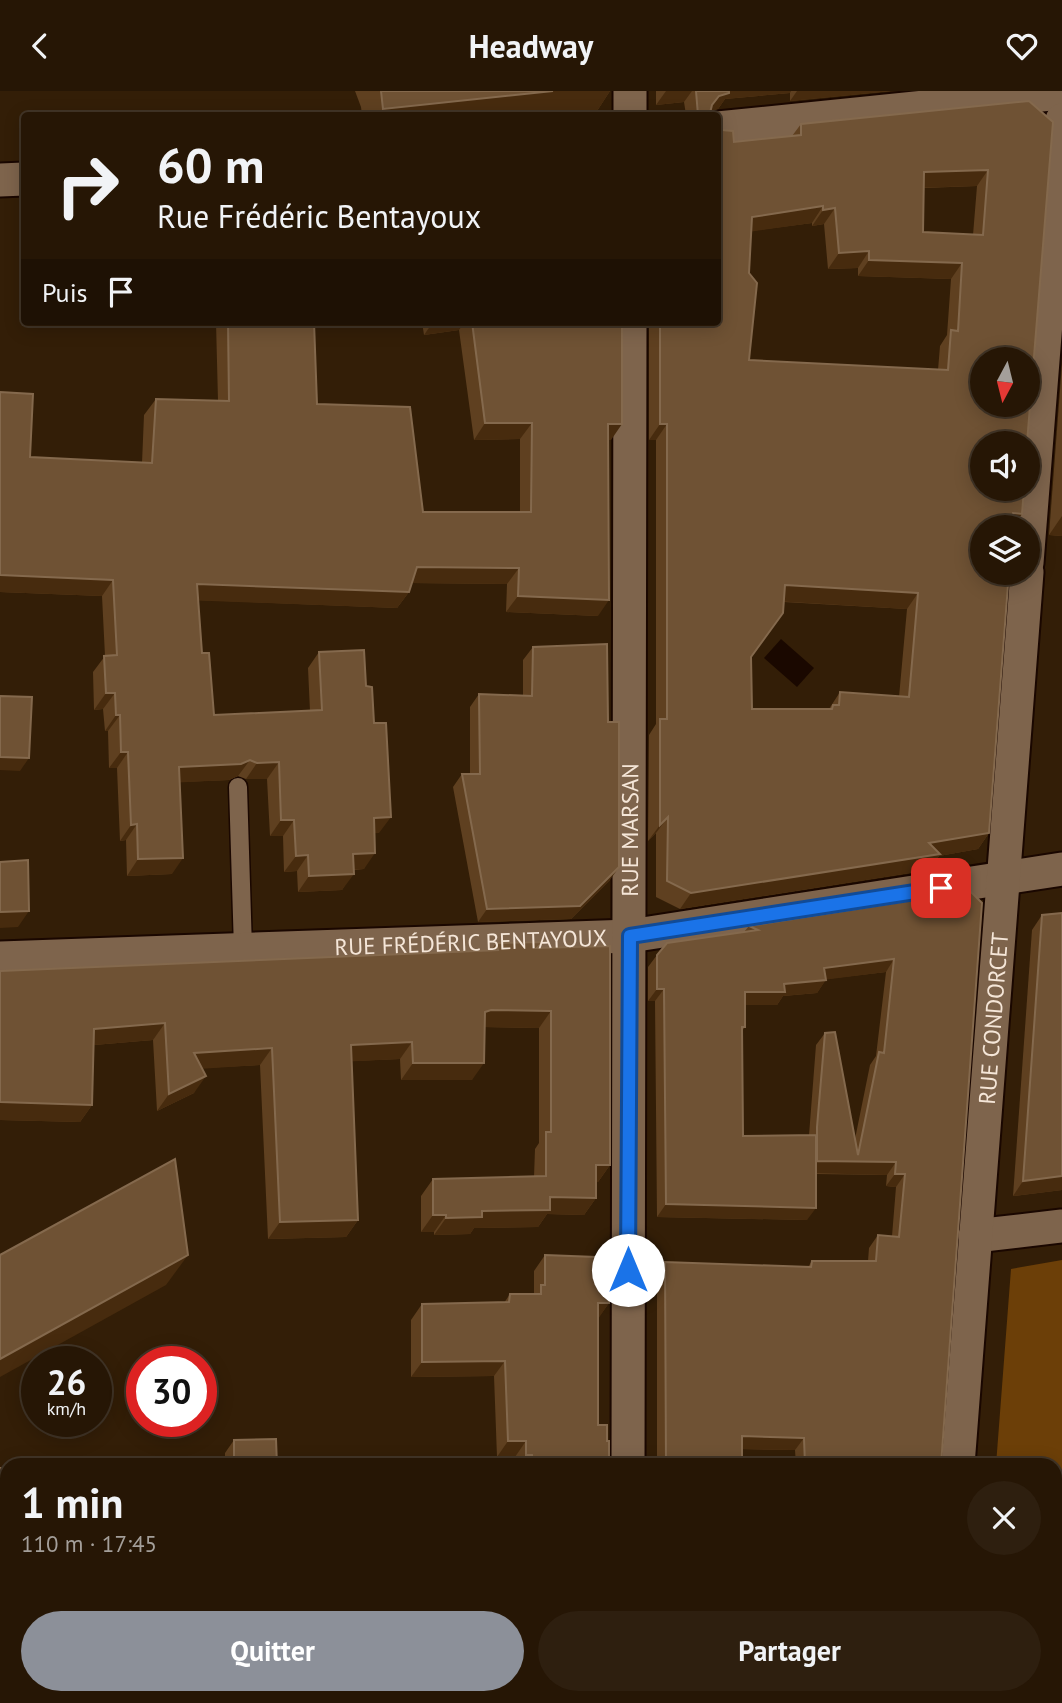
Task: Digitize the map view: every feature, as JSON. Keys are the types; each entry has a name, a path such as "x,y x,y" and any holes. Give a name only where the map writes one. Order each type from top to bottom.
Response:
{"street":[{"path":"630,91 630,112"},
{"path":"721,128 1062,93"},
{"path":"1031,515 1062,120"},
{"path":"0,180 21,179"},
{"name":"RUE MARSAN","path":"628,1458 630,326"},
{"name":"RUE CONDORCET","path":"958,1458 1026,585"},
{"name":"RUE FRÉDÉRIC BENTAYOUX","path":"0,958 630,936 1062,869"},
{"path":"975,1236 1062,1226"}],"lane":[{"path":"238,787 243,949"}],"shaded area":[{"path":"781,639 814,668 797,687 764,658"},
{"path":"1062,1260 1062,1458 997,1458 1011,1269"}],"building":[{"path":"381,91 553,91 383,109"},
{"path":"696,91 729,91 719,96 710,112 698,112"},
{"path":"1029,101 1053,122 1035,347 970,347 970,417 1029,417 1028,431 970,431 970,501 1023,501 1022,514 970,515 970,585 1008,585 989,833 929,843 940,854 691,893 667,881 668,817 660,825 660,719 667,719 667,424 660,424 660,326 721,326 721,129 733,131 734,142 801,135 801,124","holes":["988,170 983,235 923,232 924,172","823,206 823,210 835,208 839,253 869,251 869,260 962,263 958,331 951,330 948,370 749,360 757,283 749,273 752,217","785,585 918,593 909,697 840,692 839,705 833,705 832,709 752,709 751,657 783,613"]},
{"path":"228,326 314,326 317,404 410,407 423,512 531,512 532,423 485,423 473,326 622,326 622,424 608,424 609,600 518,596 519,568 417,567 409,592 197,584 202,653 209,653 214,715 322,710 319,652 364,650 366,686 372,687 374,723 386,723 391,817 374,818 375,853 353,854 354,874 309,876 308,855 296,856 294,820 281,820 279,762 257,763 250,760 241,764 179,767 183,858 138,859 137,824 131,825 128,752 121,752 120,715 116,715 115,693 106,693 104,656 117,655 113,580 0,575 0,392 33,394 30,457 152,463 156,399 229,401"},
{"path":"607,644 608,722 619,722 619,867 580,906 487,909 462,774 480,774 479,694 532,696 533,647"},
{"path":"0,696 32,697 29,758 0,757"},
{"path":"28,860 29,911 0,912 0,862"},
{"path":"970,891 982,903 942,1458 805,1458 804,1438 742,1436 742,1458 666,1458 665,1262 811,1267 812,1261 876,1261 878,1235 899,1237 905,1174 895,1174 896,1162 817,1161 817,1127 825,1033 835,1032 858,1155 879,1052 884,1053 894,959 824,968 826,980 784,984 785,992 745,992 745,1027 742,1027 743,1136 816,1135 816,1208 666,1204 664,989 657,989 657,955 667,943 758,930 749,926"},
{"path":"1062,913 1062,1176 1023,1181 1042,915"},
{"path":"543,942 537,948 610,946 610,1165 596,1165 596,1198 550,1197 550,1210 482,1211 482,1217 446,1218 446,1215 433,1215 433,1179 546,1176 546,1132 551,1132 551,1011 485,1012 484,1063 413,1063 412,1042 351,1045 358,1220 280,1222 272,1048 194,1053 206,1076 169,1094 165,1023 94,1029 92,1105 0,1102 0,971 498,950 496,943"},
{"path":"175,1159 188,1255 0,1359 0,1255"},
{"path":"545,1255 596,1257 596,1274 609,1274 609,1303 598,1303 598,1425 607,1425 609,1458 532,1458 532,1455 526,1455 526,1441 508,1441 505,1361 422,1362 422,1304 509,1302 510,1294 541,1294 541,1285 545,1285"},
{"path":"276,1439 277,1458 234,1458 234,1440"}],"route":[{"path":"628,1270 630,936 941,888"}]}
